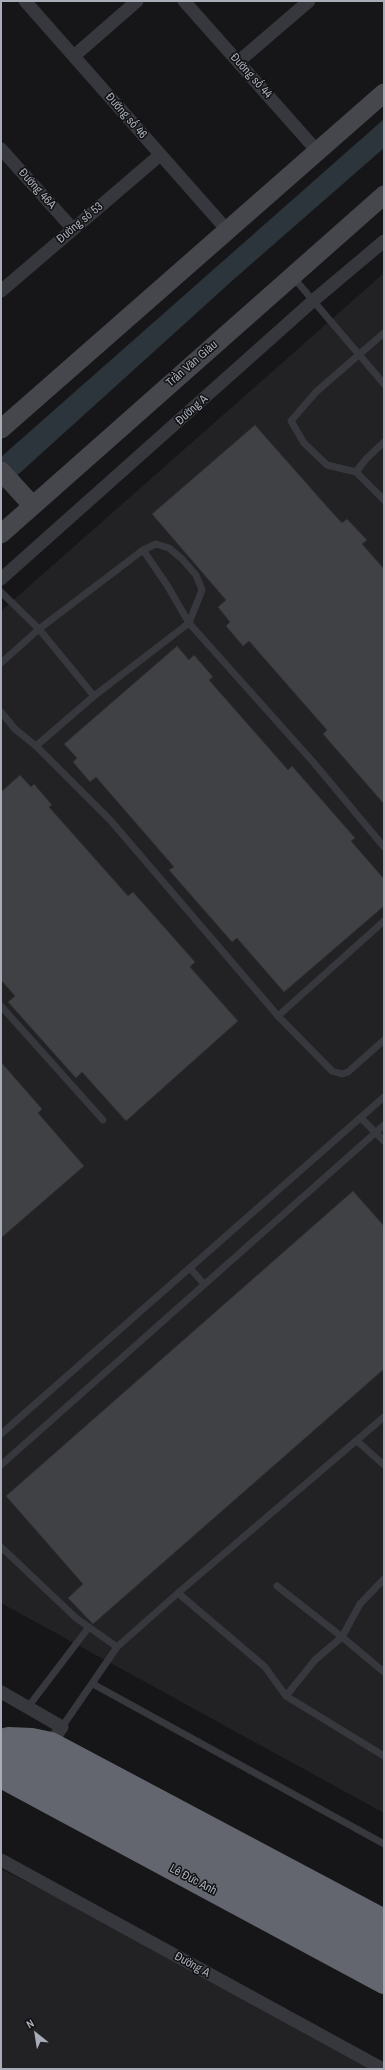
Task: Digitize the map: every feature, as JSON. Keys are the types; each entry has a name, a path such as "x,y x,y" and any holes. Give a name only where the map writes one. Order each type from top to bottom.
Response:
{"highway":[{"path":"56,1735 67,1772"},
{"path":"1,1739 56,1735 384,1920"},
{"path":"1,1739 67,1772 384,1941"},
{"name":"Lê Đức Anh","path":"1,1761 70,1795 384,1963"},
{"name":"Lê Đức Anh","path":"1,1778 384,1983"}],"main road":[{"path":"1,429 384,93"},
{"name":"Trần Văn Giàu","path":"1,534 384,195"},
{"path":"1,471 32,505"}],"street":[{"name":"Đường số 46","path":"25,1 227,230"},
{"path":"74,56 137,1"},
{"name":"Đường số 44","path":"184,1 318,152"},
{"path":"238,62 309,1"},
{"name":"Đường 46A","path":"1,149 73,229"},
{"name":"Đường số 53","path":"1,291 160,155"},
{"name":"Đường A","path":"1,579 314,300 384,241"},
{"path":"1,1692 28,1707 56,1735"},
{"name":"Đường A","path":"1,1860 383,2069"}],"lane":[{"path":"292,276 384,384"},
{"path":"384,333 316,392 291,421 304,443 327,465 356,472 384,500"},
{"path":"356,472 366,459 384,442"},
{"path":"1,663 39,629 144,550 156,544 169,548 182,559 196,575 202,590 189,623 94,696 36,746"},
{"path":"144,550 167,585 189,623 314,763 384,847"},
{"path":"1,592 39,629 94,696"},
{"path":"1,712 15,729 36,746 111,821 278,1016 318,1059 332,1071 342,1074 348,1072 384,1040"},
{"path":"278,1016 384,921"},
{"path":"1,1006 103,1120"},
{"path":"1,1434 384,1097"},
{"path":"361,1118 384,1141"},
{"path":"1,1466 384,1125"},
{"path":"190,1268 204,1284"},
{"path":"56,1735 117,1647 178,1593 384,1418"},
{"path":"357,1441 384,1465"},
{"path":"1,1547 76,1618 117,1647"},
{"path":"286,1696 315,1660 342,1637 360,1604 384,1579"},
{"path":"277,1586 384,1672"},
{"path":"178,1593 265,1667 286,1696 384,1756"},
{"path":"28,1707 89,1627"},
{"path":"92,1684 384,1844"}],"shaded area":[{"path":"384,119 384,148 233,280 1,490 1,457"},
{"path":"384,273 384,1813 1,1603 1,611"},
{"path":"1,1869 384,2063 384,2069 1,2069"}],"building":[{"path":"255,425 342,523 347,519 367,540 362,544 384,569 384,804 323,734 327,730 249,641 243,646 226,626 230,622 218,607 226,600 152,514"},
{"path":"177,646 189,660 194,655 213,677 209,680 288,770 292,766 355,838 351,841 384,879 384,906 284,992 237,938 232,942 169,870 174,867 96,777 90,782 73,762 77,758 64,744"},
{"path":"20,775 31,787 34,784 52,805 49,807 128,896 133,892 195,962 190,967 238,1021 126,1121 82,1072 76,1078 8,1002 15,996 1,980 1,792"},
{"path":"1,1062 42,1109 38,1113 84,1166 1,1238"},
{"path":"353,1191 384,1226 384,1369 93,1624 68,1598 83,1584 6,1496"}]}
